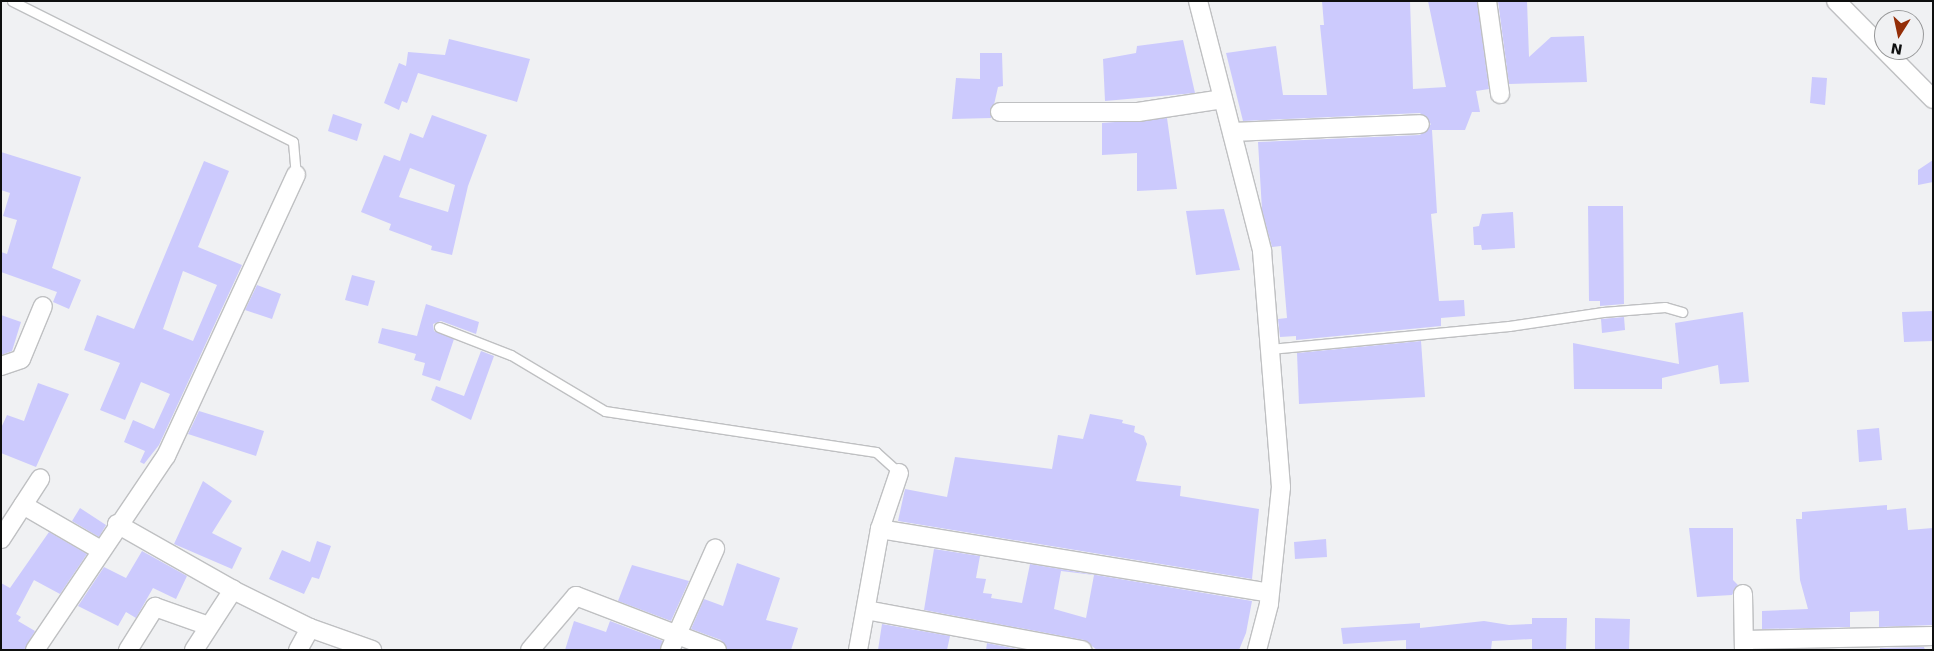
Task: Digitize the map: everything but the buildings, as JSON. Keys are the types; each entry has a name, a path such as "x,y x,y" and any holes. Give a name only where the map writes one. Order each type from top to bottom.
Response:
{"street":[{"path":"1198,1 1262,251 1281,487 1269,593 1256,650"},
{"path":"1488,1 1500,94"},
{"path":"1836,1 1933,99"},
{"path":"1000,112 1138,112 1223,98"},
{"path":"1232,132 1420,124"},
{"path":"35,650 99,549 166,456 296,175"},
{"path":"1,366 21,359 43,306"},
{"path":"858,650 880,529 899,473"},
{"path":"1,538 40,479"},
{"path":"23,505 99,549"},
{"path":"117,524 233,590 310,628 372,650"},
{"path":"880,529 1269,593"},
{"path":"673,642 715,549"},
{"path":"194,650 233,590"},
{"path":"1743,594 1744,645 1869,644 1933,636"},
{"path":"530,650 576,596 673,642 717,650"},
{"path":"128,650 155,606 209,626"},
{"path":"866,610 1082,650"},
{"path":"298,650 310,628"}],"lane":[{"path":"12,1 293,142 296,175"},
{"path":"1270,349 1509,326 1603,312 1665,307 1682,312"},
{"path":"439,327 511,356 605,411 876,452 899,473"}]}
